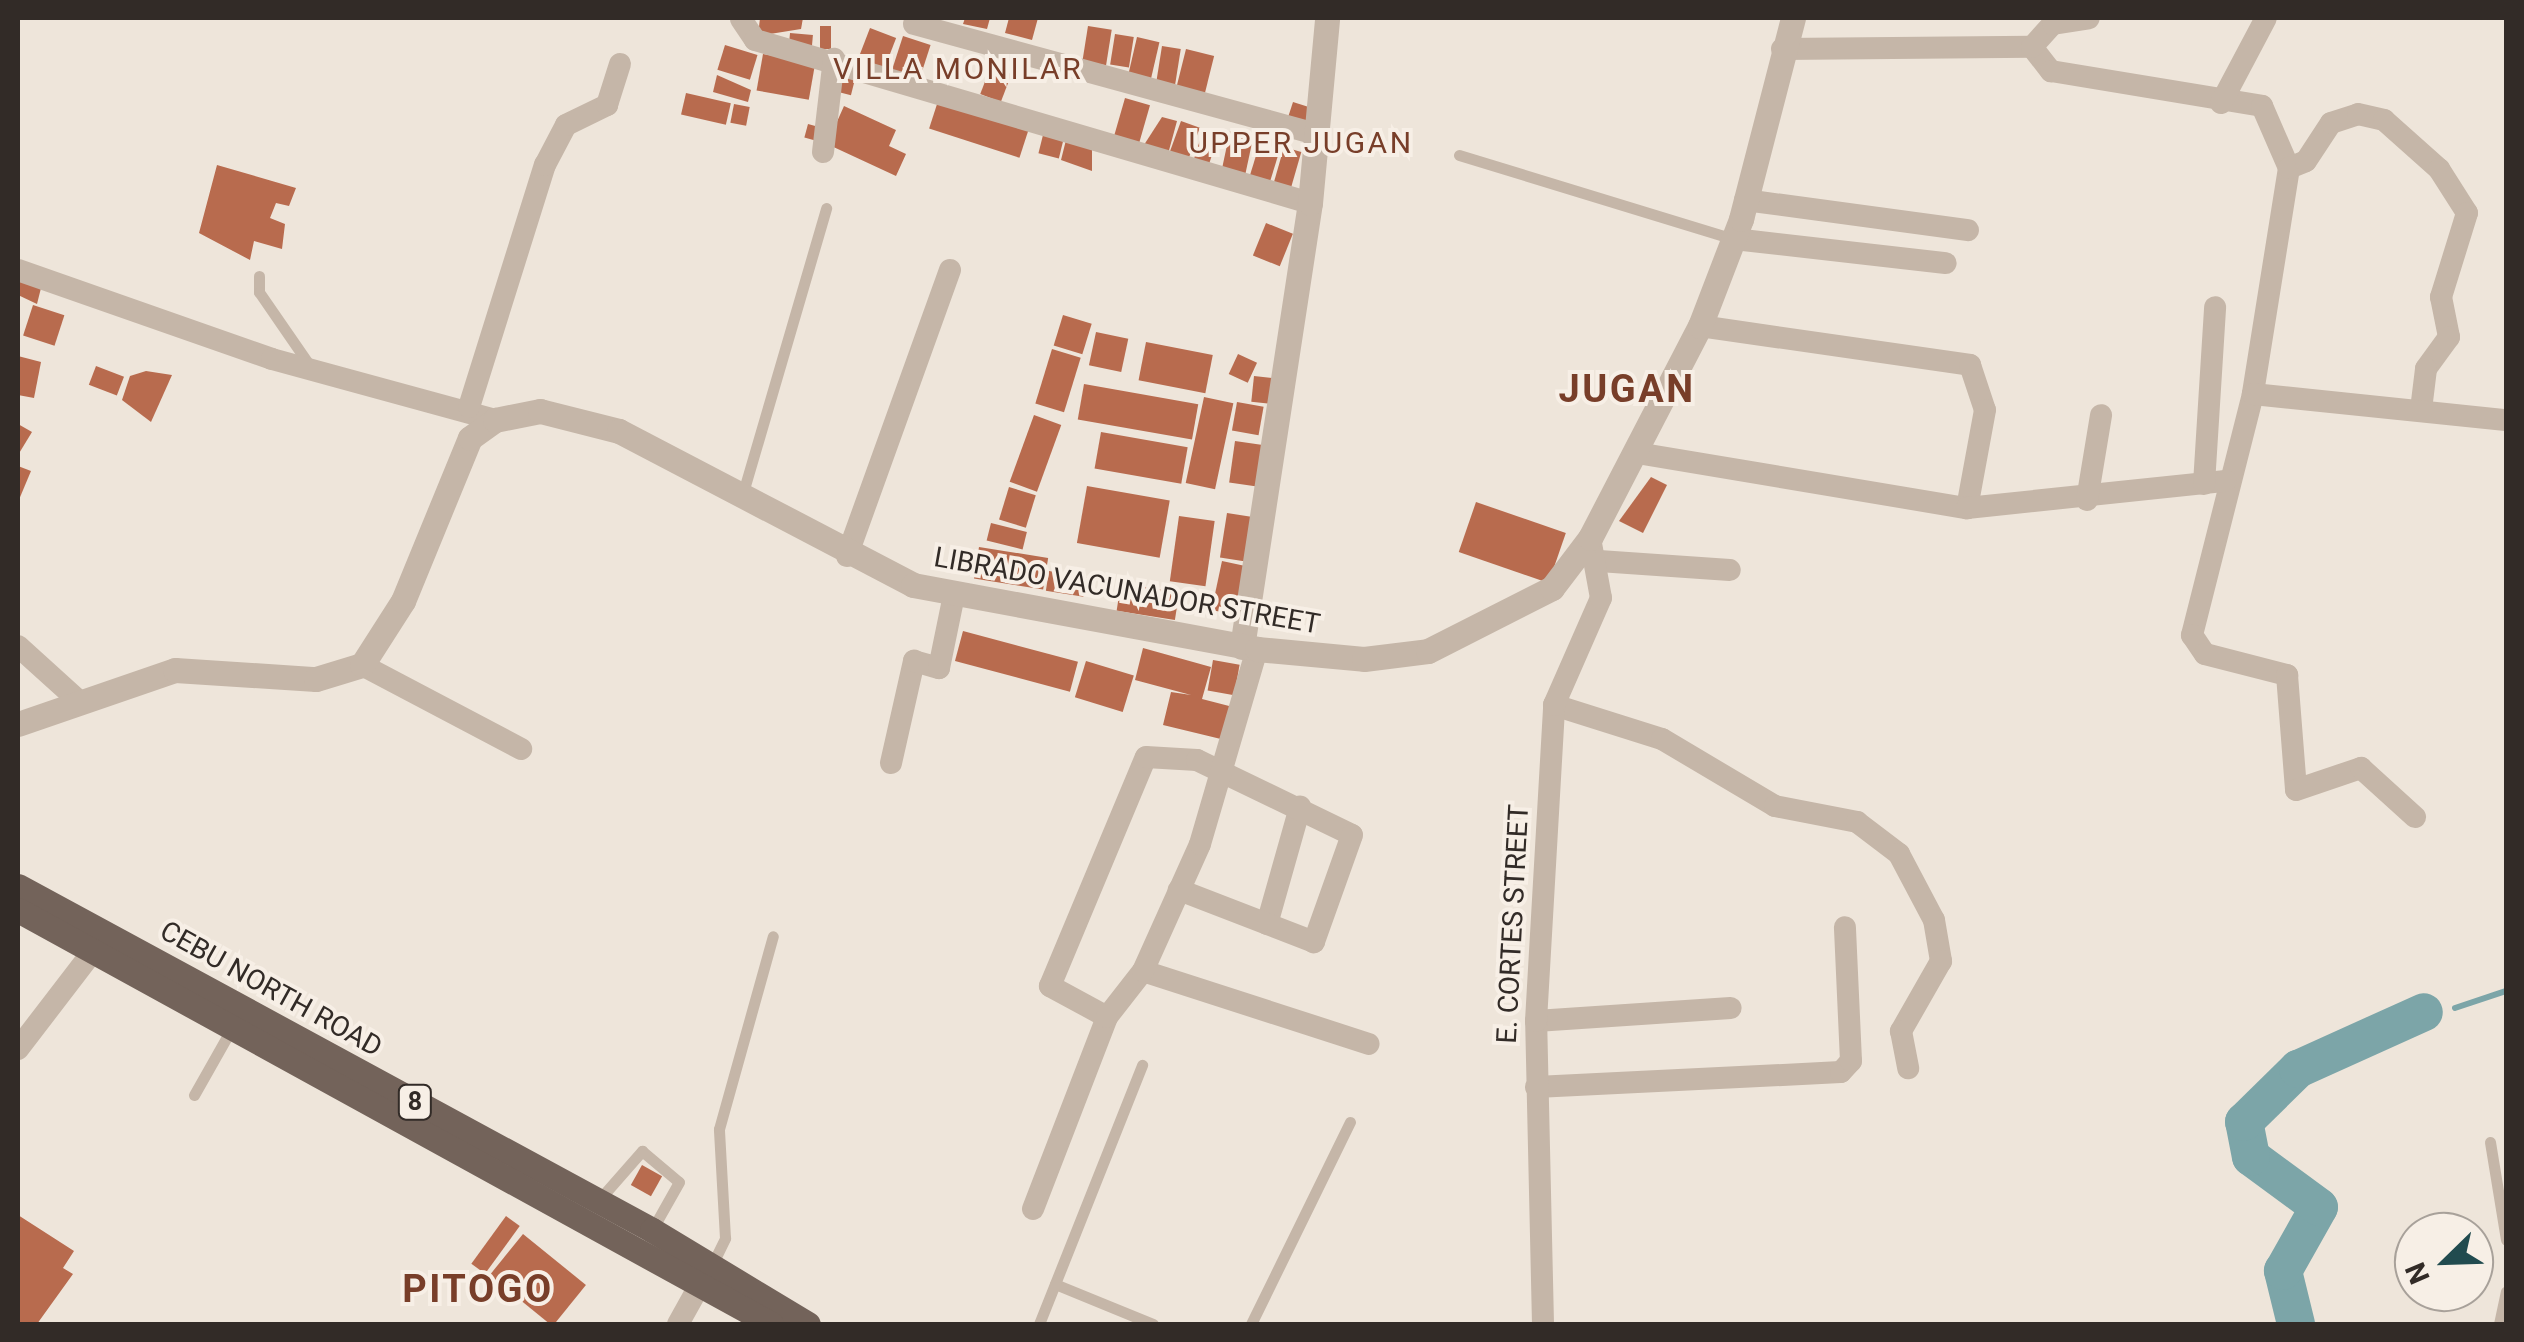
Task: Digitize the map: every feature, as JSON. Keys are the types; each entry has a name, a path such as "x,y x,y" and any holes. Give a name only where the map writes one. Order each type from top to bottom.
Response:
{"main road":[{"name":"CEBU NORTH ROAD","path":"18,886 232,1026 808,1324"},
{"name":"CEBU NORTH ROAD","path":"18,910 100,943 652,1230 771,1324"}],"street":[{"path":"1033,1209 1107,1017 1143,971 1226,772 1250,648 1310,203 1327,18"},
{"name":"LIBRADO VACUNADOR STREET","path":"495,420 540,411 585,418 742,496 848,556 954,595 1250,648 1364,659 1428,651 1552,588 1595,550 1637,453 1700,326 1734,239 1793,18"},
{"path":"1782,49 2032,46 2054,24 2089,18"},
{"path":"2221,103 2266,18"},
{"path":"740,19 755,40 834,59 1310,203"},
{"path":"914,24 1317,134"},
{"path":"2032,46 2051,72 2221,103 2262,106 2290,168 2254,394 2215,483"},
{"path":"823,152 834,59"},
{"path":"469,407 544,164 566,125 606,105 620,64"},
{"path":"2290,168 2306,161 2331,122 2358,114 2384,120 2439,169 2467,213 2441,297 2449,337 2426,369 2421,406"},
{"path":"1746,200 1968,230"},
{"path":"1734,239 1946,263"},
{"path":"18,270 310,366 469,407 495,420 470,438 403,601 362,666 316,679 174,670 18,724"},
{"path":"848,556 950,270"},
{"path":"2215,306 2215,483 2196,645 2286,676 2296,790 2362,768 2415,817"},
{"path":"1700,326 1970,364 1986,410 1966,508"},
{"path":"2254,394 2421,406 2506,420"},
{"path":"2087,500 2101,416"},
{"path":"1637,453 1966,508 2087,500 2215,483"},
{"path":"1595,550 1730,570"},
{"name":"E. CORTES STREET","path":"1543,1324 1536,1021 1554,705 1598,609 1595,550"},
{"path":"891,763 914,661 939,668 954,595"},
{"path":"18,646 80,702"},
{"path":"362,666 521,749"},
{"path":"1554,705 1662,739 1775,806 1845,817 1899,854 1934,920 1941,962 1900,1032 1908,1068"},
{"path":"1107,1017 1050,986 1132,780 1158,752 1226,772 1352,835 1325,932 1314,942 1179,890"},
{"path":"1267,924 1300,807"},
{"path":"1536,1087 1841,1072 1851,1062 1845,927"},
{"path":"18,1049 100,943"},
{"path":"1143,971 1369,1044"},
{"path":"1536,1021 1731,1008"},
{"path":"678,1324 706,1274"}],"lane":[{"path":"1459,154 1734,239"},
{"path":"742,496 826,208"},
{"path":"258,276 259,292 310,366"},
{"path":"706,1274 726,1238 719,1130 773,936"},
{"path":"194,1095 232,1026"},
{"path":"1039,1324 1142,1065"},
{"path":"1251,1324 1350,1122"},
{"path":"2490,1142 2506,1240"},
{"path":"598,1201 642,1151 679,1182 652,1230"},
{"path":"1055,1284 1152,1324"},
{"path":"2499,1324 2506,1292"}],"building":[{"path":"760,18 803,18 801,29 758,36"},
{"path":"965,18 990,18 987,29 963,24"},
{"path":"1009,18 1038,18 1032,40 1005,33"},
{"path":"820,26 831,26 831,49 820,49"},
{"path":"1088,26 1112,30 1106,65 1082,62"},
{"path":"870,28 896,38 884,69 858,59"},
{"path":"790,33 813,35 812,47 789,45"},
{"path":"1115,34 1134,37 1129,68 1110,65"},
{"path":"903,36 931,45 919,79 892,70"},
{"path":"1137,37 1159,42 1151,80 1128,75"},
{"path":"725,45 758,55 750,80 717,70"},
{"path":"1162,46 1181,49 1175,87 1156,85"},
{"path":"1186,49 1214,56 1203,99 1175,92"},
{"path":"763,54 815,63 809,100 757,90"},
{"path":"991,66 1012,74 1001,102 980,94"},
{"path":"841,69 857,73 851,95 835,91"},
{"path":"717,75 751,90 748,102 713,92"},
{"path":"686,93 731,103 726,125 681,114"},
{"path":"939,98 1029,127 1019,158 929,128"},
{"path":"1125,98 1150,105 1138,146 1113,138"},
{"path":"1293,102 1311,108 1305,127 1287,121"},
{"path":"734,104 750,107 746,126 730,123"},
{"path":"844,106 896,130 889,146 906,154 896,176 827,144"},
{"path":"1162,117 1177,121 1168,154 1142,148"},
{"path":"1181,121 1200,128 1188,161 1169,154"},
{"path":"808,124 823,128 820,142 804,138"},
{"path":"1044,131 1064,136 1059,158 1038,153"},
{"path":"1230,131 1253,136 1245,175 1222,170"},
{"path":"1202,134 1217,139 1209,166 1193,161"},
{"path":"1067,136 1092,145 1092,171 1061,160"},
{"path":"1262,136 1282,142 1269,184 1249,178"},
{"path":"1284,147 1301,152 1290,191 1273,186"},
{"path":"217,165 296,188 289,206 276,203 270,218 285,224 282,249 254,241 250,260 199,233"},
{"path":"1266,223 1293,234 1280,266 1253,255"},
{"path":"18,279 41,288 37,304 18,295"},
{"path":"33,305 64,315 54,346 23,335"},
{"path":"1063,315 1092,324 1082,354 1054,346"},
{"path":"1096,332 1128,339 1121,372 1089,365"},
{"path":"1146,342 1213,355 1205,393 1139,380"},
{"path":"1052,349 1081,358 1064,412 1035,404"},
{"path":"1238,354 1257,363 1248,383 1229,374"},
{"path":"18,356 41,362 34,398 18,395"},
{"path":"96,366 124,377 117,395 89,385"},
{"path":"146,371 172,375 151,422 122,400 130,376"},
{"path":"1254,376 1273,378 1270,404 1251,402"},
{"path":"1084,384 1198,404 1192,440 1078,419"},
{"path":"1204,397 1233,403 1215,489 1186,483"},
{"path":"1237,402 1264,407 1259,435 1232,431"},
{"path":"1034,415 1061,425 1037,492 1010,482"},
{"path":"18,424 32,432 18,455"},
{"path":"1101,432 1188,447 1181,484 1095,468"},
{"path":"1235,441 1263,445 1257,486 1229,483"},
{"path":"18,466 31,471 18,502"},
{"path":"1651,477 1667,485 1643,533 1619,521"},
{"path":"1087,486 1170,501 1160,558 1077,543"},
{"path":"1009,487 1036,495 1026,528 999,520"},
{"path":"1476,502 1566,533 1549,583 1459,552"},
{"path":"1227,513 1253,517 1246,562 1220,557"},
{"path":"1179,516 1215,521 1205,586 1170,581"},
{"path":"991,523 1027,532 1023,549 987,540"},
{"path":"979,547 1048,558 1043,590 974,579"},
{"path":"1222,561 1246,566 1236,615 1212,610"},
{"path":"1049,571 1087,577 1083,597 1046,591"},
{"path":"1121,583 1179,592 1175,620 1117,611"},
{"path":"963,631 1078,662 1070,692 955,661"},
{"path":"1143,648 1211,667 1202,699 1233,707 1225,740 1163,725 1171,692 1191,695 1135,680"},
{"path":"1213,660 1240,665 1234,695 1208,691"},
{"path":"1086,661 1134,676 1123,712 1075,697"},
{"path":"642,1165 662,1176 651,1196 631,1185"},
{"path":"18,1215 74,1251 63,1268 73,1274 37,1324 18,1324"},
{"path":"506,1216 520,1226 485,1274 471,1264"},
{"path":"523,1234 586,1285 554,1324 550,1324 490,1275"}],"waterway":[{"path":"2455,1008 2506,991"},
{"path":"2296,1324 2283,1271 2319,1207 2251,1157 2244,1122 2298,1069 2424,1012"}],"district":[{"name":"VILLA MONILAR","path":"958,69"},
{"name":"UPPER JUGAN","path":"1301,143"},
{"name":"JUGAN","path":"1627,390"},
{"name":"PITOGO","path":"478,1290"}]}
